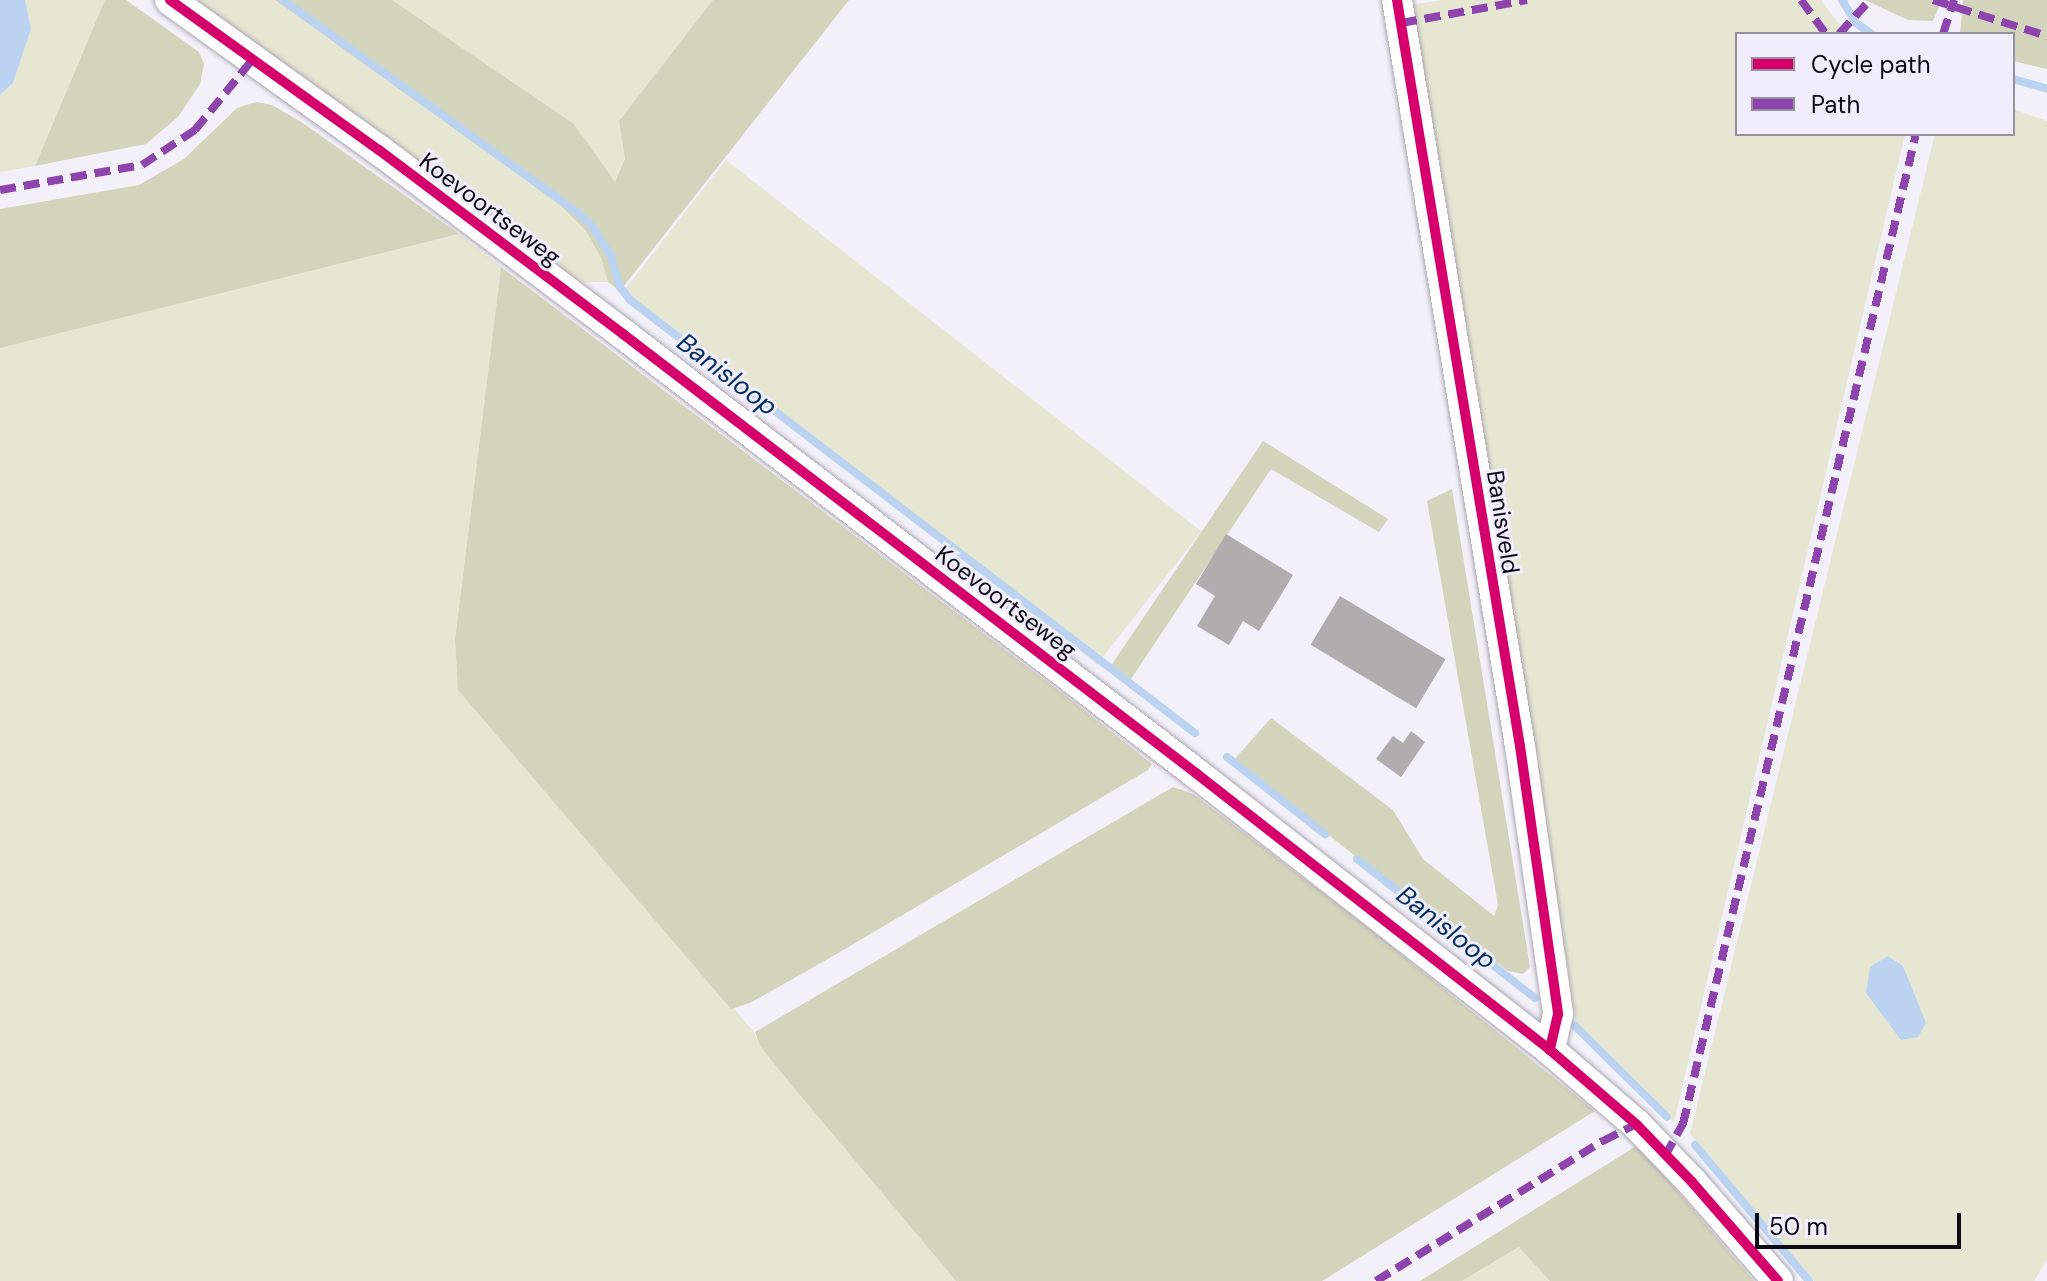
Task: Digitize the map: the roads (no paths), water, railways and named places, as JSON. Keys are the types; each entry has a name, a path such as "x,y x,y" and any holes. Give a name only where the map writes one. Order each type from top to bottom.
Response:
{"street":[{"name":"Koevoortseweg","path":"170,0 379,150 636,344 1184,764 1550,1050 1636,1124 1692,1182 1778,1281"},
{"name":"Banisveld","path":"1397,0 1520,746 1558,1014 1550,1050"}],"water":[{"path":"0,0 25,0 31,29 13,83 0,95"},
{"path":"1888,956 1903,966 1926,1023 1918,1037 1901,1040 1866,993 1870,967"}],"waterway":[{"name":"Banisloop","path":"283,0 578,213 591,225 611,256 620,287 630,300 1195,733"},
{"path":"1842,0 1856,23 1869,32"},
{"path":"2015,80 2047,89"},
{"name":"Banisloop","path":"1227,757 1325,834"},
{"name":"Banisloop","path":"1357,859 1535,998"},
{"name":"Banisloop","path":"1575,1026 1667,1117"},
{"name":"Banisloop","path":"1695,1145 1809,1281"}]}
